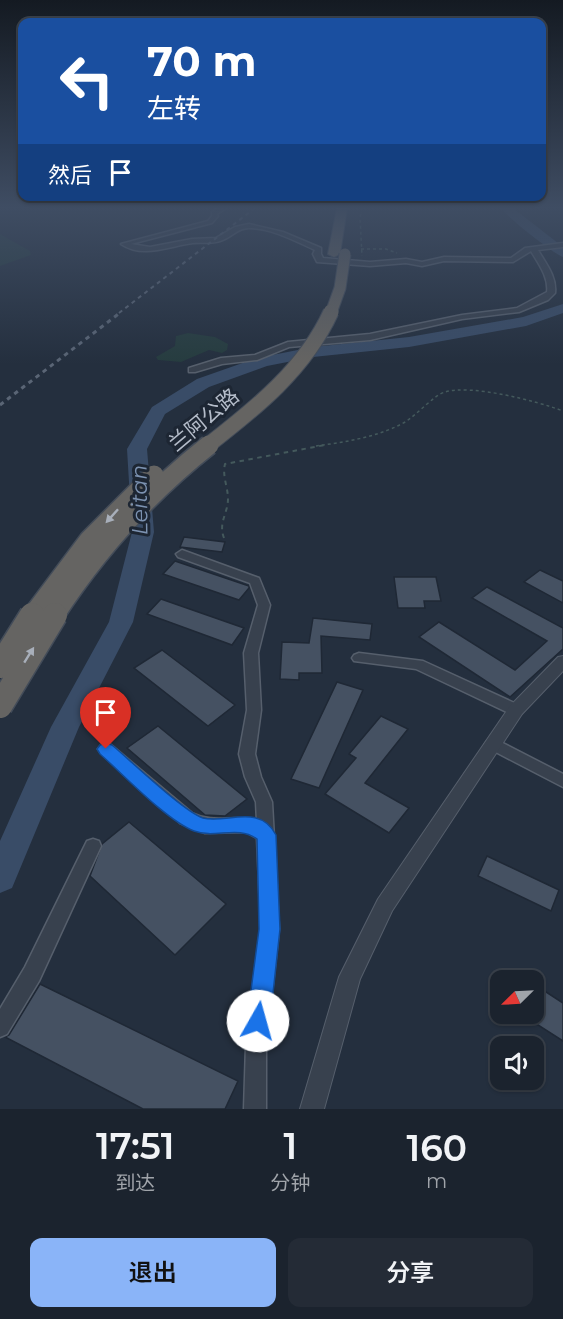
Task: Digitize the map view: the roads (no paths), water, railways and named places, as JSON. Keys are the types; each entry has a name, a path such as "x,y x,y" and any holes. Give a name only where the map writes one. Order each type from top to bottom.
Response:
{"highway":[{"name":"兰阿公路","path":"0,666 50,592 132,493 249,397 293,352 312,325 344,260"},
{"name":"兰阿公路","path":"0,706 68,595 128,519 147,498 262,400 306,354 324,327 337,301 346,260"}],"street":[{"path":"320,260 363,263 406,261 422,264 441,260"},
{"path":"496,260 513,260"},
{"path":"192,370 220,361 257,357 288,345 370,337 471,316 519,310 545,298 550,293 552,285 543,260"},
{"path":"182,554 255,581 264,605 251,653 254,711 247,754 253,777 264,802 270,929 256,1044 255,1109"},
{"path":"358,658 418,664 516,710"},
{"path":"312,1109 350,977 385,905 516,710 563,661"},
{"path":"493,744 563,781"},
{"path":"106,749 186,818 199,825 254,826 266,835"},
{"path":"0,1027 32,974 93,846"}],"waterway":[{"name":"Leitan","path":"0,878 65,727 121,622 143,532 137,449 158,411 203,383 263,362 313,352 409,342 526,321 563,308"}],"railway":[{"path":"119,313 188,260"},
{"path":"0,405 121,312"}]}
